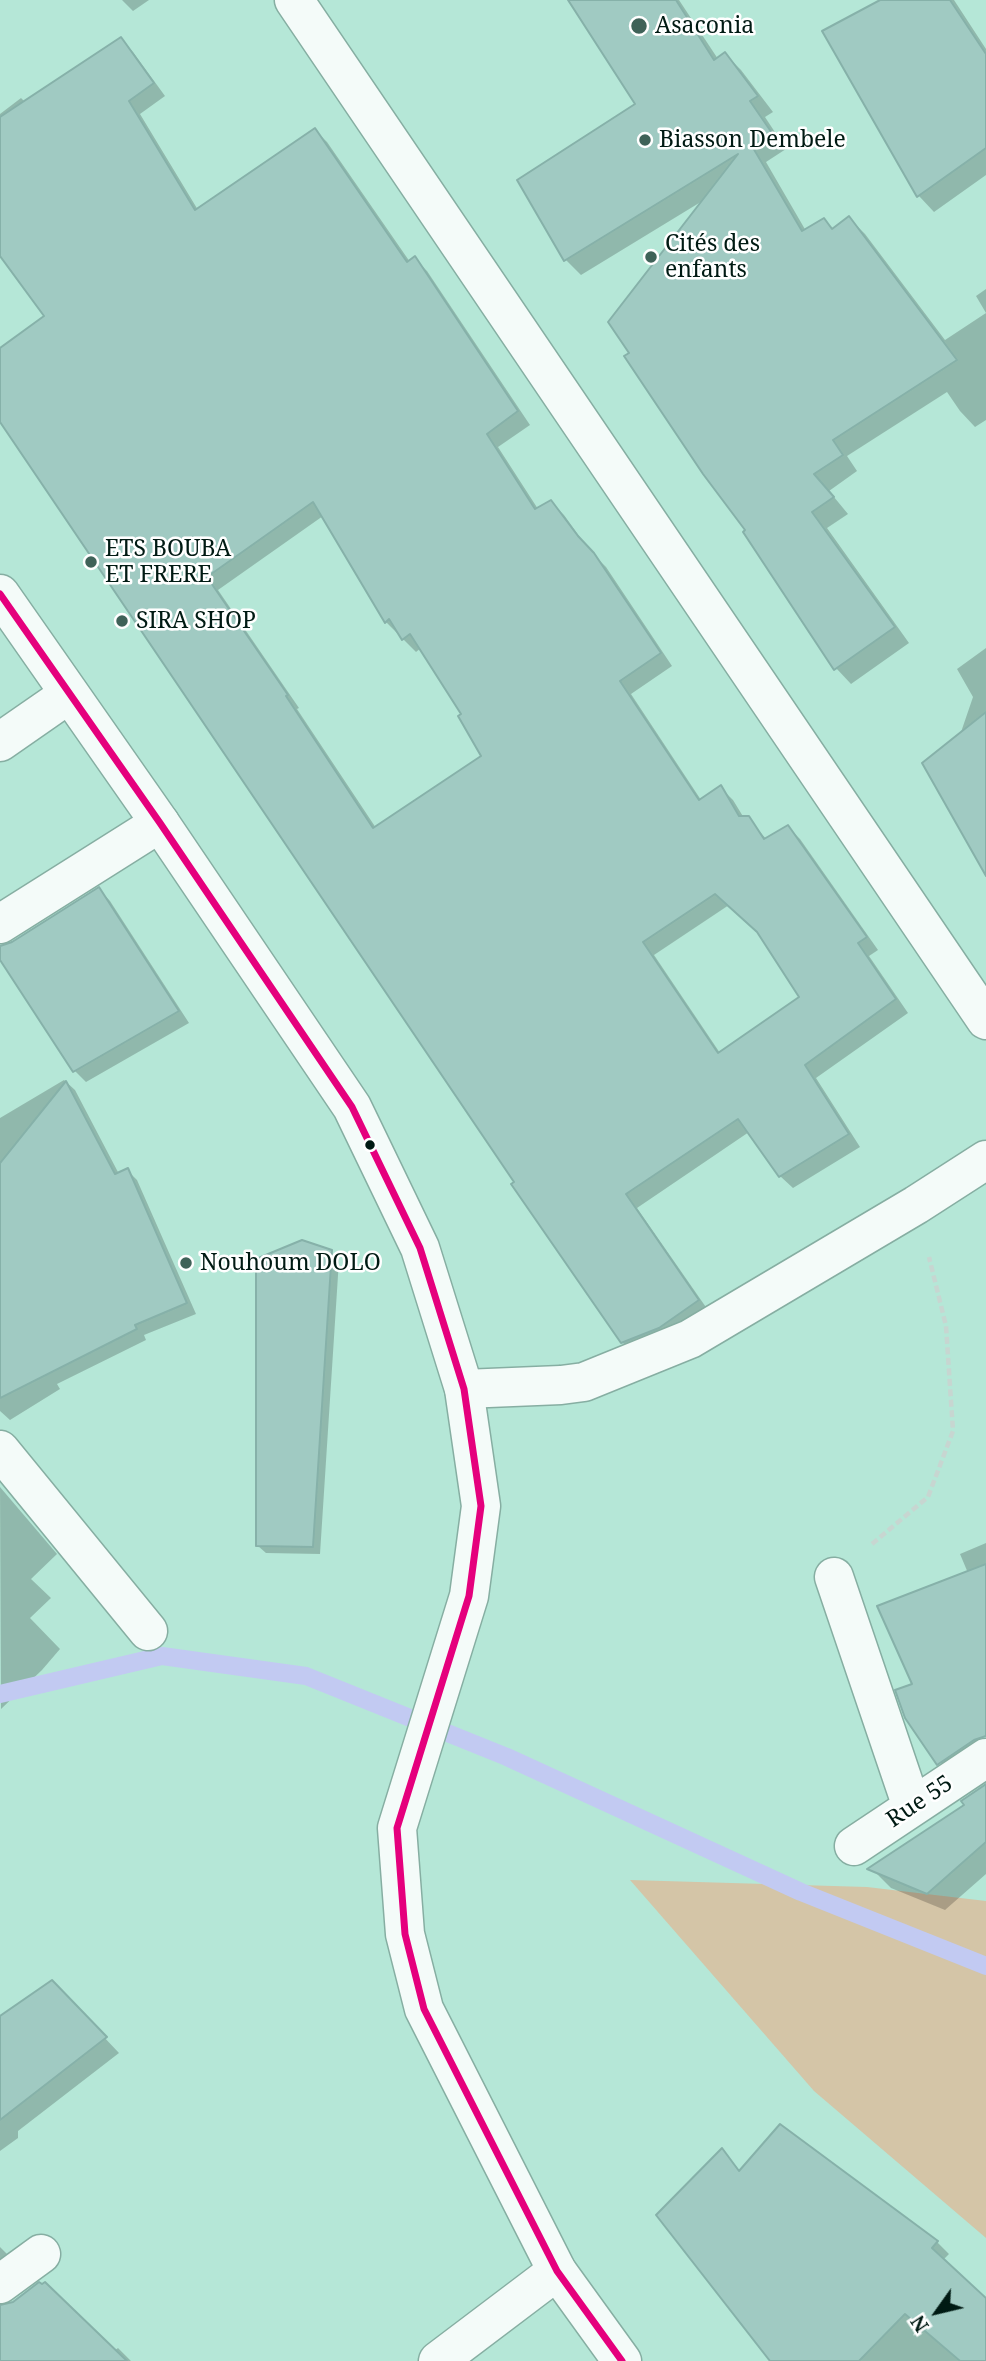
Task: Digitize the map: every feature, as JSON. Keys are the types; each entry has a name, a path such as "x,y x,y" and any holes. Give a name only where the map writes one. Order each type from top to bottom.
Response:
{"street":[{"path":"294,0 986,1020"},
{"path":"0,594 160,823 352,1107 421,1248 464,1389 481,1506 469,1596 397,1828 405,1934 424,2009 557,2271 622,2361"},
{"path":"0,742 69,694"},
{"path":"0,924 160,823"},
{"path":"464,1389 584,1382 690,1339 916,1205 986,1160"},
{"path":"0,1450 148,1631"},
{"path":"834,1577 912,1807"},
{"name":"Rue 55","path":"854,1846 986,1758"},
{"path":"0,2284 41,2254"},
{"path":"438,2361 557,2271"}],"path":[{"path":"834,1577 928,1497 953,1431 946,1326 916,1205"}],"shaded area":[{"path":"630,1880 867,1887 986,1901 986,2238 814,2091"}],"building":[{"path":"568,0 676,0 714,60 725,52 758,96 750,101 772,133 752,146 802,231 824,218 832,229 849,216 957,360 833,440 843,455 814,474 834,497 812,512 895,627 834,670 743,532 745,530 703,474 624,356 629,353 608,322 738,154 564,261 517,180 635,104"},
{"path":"880,0 950,0 986,54 986,148 917,197 822,31"},
{"path":"121,37 154,83 129,101 195,210 315,128 407,262 415,256 518,411 487,434 535,509 551,500 594,553 661,653 620,681 699,800 721,785 739,816 749,816 764,839 788,825 867,937 858,943 896,999 805,1065 849,1134 779,1177 738,1119 626,1194 699,1300 659,1328 621,1343 511,1184 514,1182 0,422 0,348 44,316 0,256 0,117","holes":["313,502 385,623 389,619 402,640 410,634 461,714 458,716 481,756 373,828 286,696 288,695 207,577","715,894 757,932 799,997 718,1053 643,942"]},
{"path":"986,712 986,876 922,763"},
{"path":"99,887 179,1011 73,1072 0,960 0,946 12,942"},
{"path":"66,1081 115,1174 128,1168 187,1303 135,1325 137,1329 0,1398 0,1163"},
{"path":"302,1240 332,1250 313,1547 256,1546 256,1259"},
{"path":"986,1564 986,1736 974,1740 937,1765 905,1718 895,1690 912,1684 877,1606"},
{"path":"986,1784 986,1842 927,1894 867,1869 964,1805 961,1801"},
{"path":"52,1980 107,2037 0,2120 0,2016"},
{"path":"780,2124 938,2241 932,2248 986,2298 986,2361 960,2361 905,2314 859,2361 770,2361 656,2215 722,2148 739,2171"},
{"path":"39,2282 45,2282 127,2361 0,2361 0,2305 13,2302"}],"waterway":[{"path":"0,1694 162,1656 306,1676 507,1757 801,1892 986,1966"}],"transit line":[{"path":"0,594 160,823 352,1107 420,1248 464,1389 481,1506 469,1596 397,1828 405,1934 424,2009 557,2271 622,2361"}],"place":[{"name":"Asaconia","path":"639,26"},
{"name":"Biasson Dembele","path":"645,140"},
{"name":"Cités des enfants","path":"651,257"},
{"name":"ETS BOUBA ET FRERE","path":"91,562"},
{"name":"SIRA SHOP","path":"122,621"},
{"name":"Nouhoum DOLO","path":"186,1263"}]}
